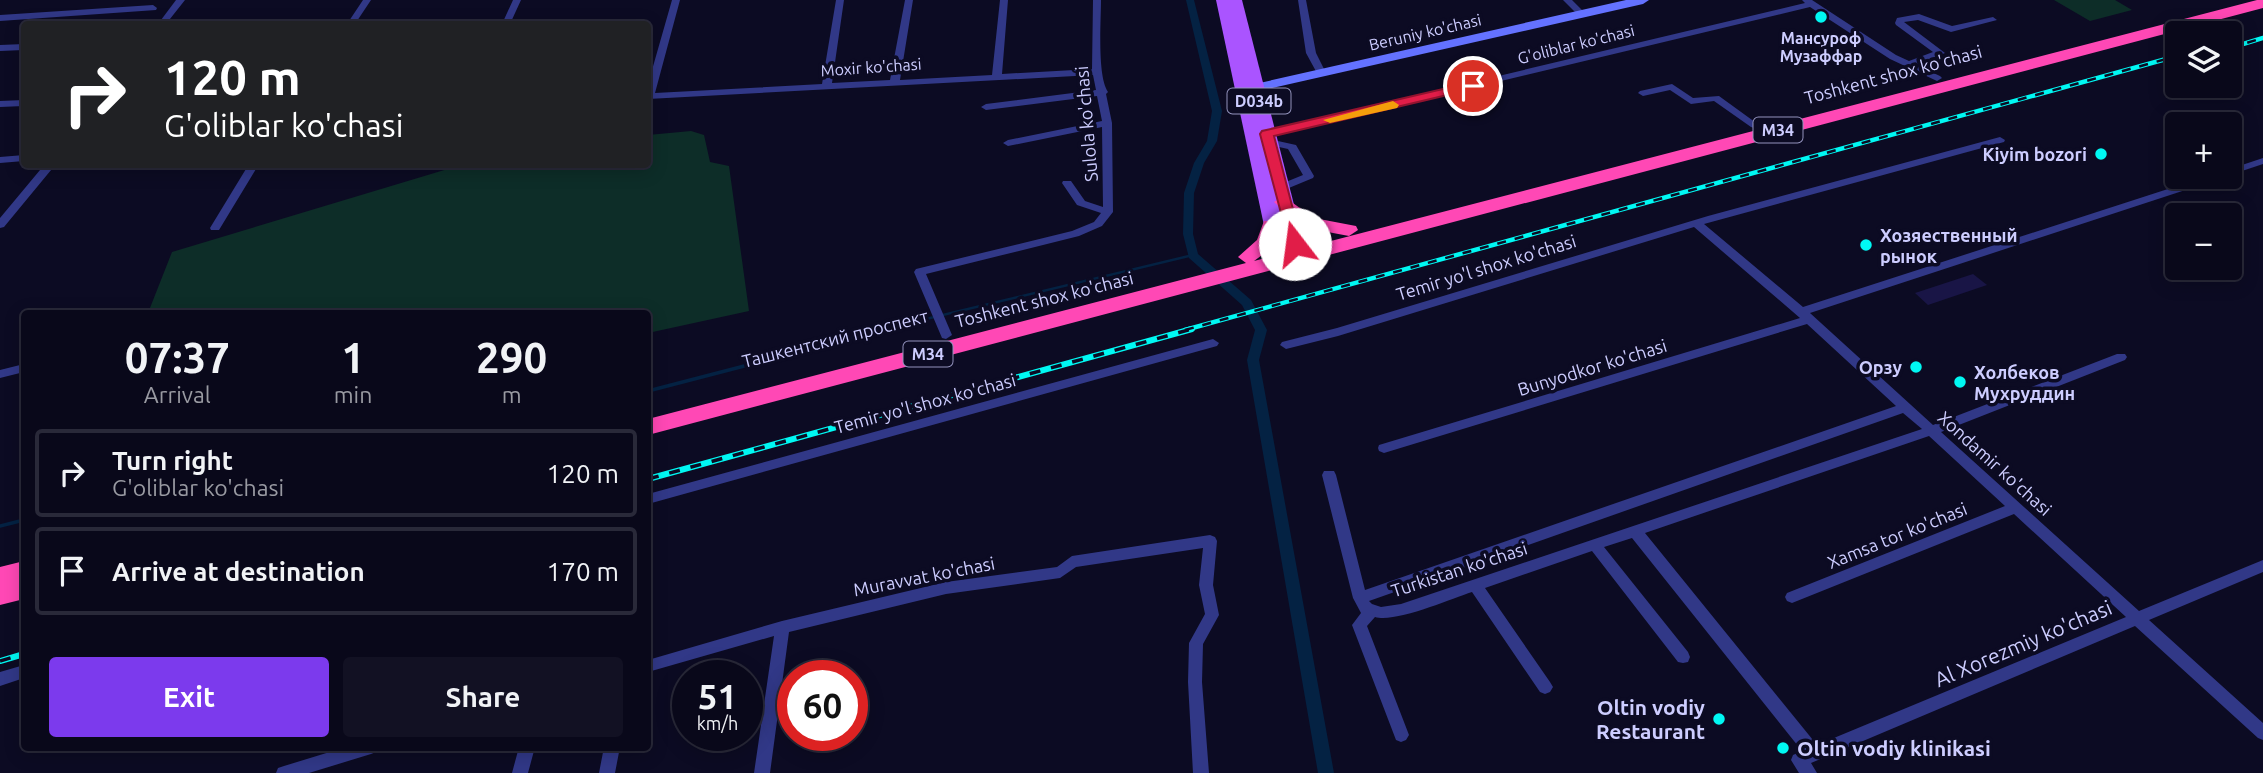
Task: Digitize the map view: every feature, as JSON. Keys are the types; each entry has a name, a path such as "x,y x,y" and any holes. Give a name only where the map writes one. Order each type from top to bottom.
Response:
{"highway":[{"name":"Toshkent shox ko'chasi","path":"1354,235 1754,125 2228,0"},
{"name":"Toshkent shox ko'chasi","path":"1354,235 2263,3"},
{"path":"1282,195 1308,223 1354,235"},
{"path":"1247,257 1266,243 1271,225"},
{"name":"M34","path":"1212,273 1247,257 1354,235"},
{"name":"M34","path":"1212,273 1289,250"},
{"name":"Toshkent shox ko'chasi","path":"651,425 1212,273"},
{"name":"Ташкентский проспект","path":"651,411 943,328 1212,273"},
{"path":"0,578 21,572"},
{"path":"0,595 21,590"}],"main road":[{"name":"D034b","path":"1223,0 1271,225 1289,250"},
{"name":"D034b","path":"1235,0 1282,195 1289,250"}],"street":[{"path":"164,21 181,0"},
{"path":"353,21 366,0"},
{"path":"507,21 517,0"},
{"path":"651,86 676,0"},
{"path":"827,85 840,0"},
{"path":"895,80 909,0"},
{"path":"997,76 1004,0"},
{"name":"Sulola ko'chasi","path":"1097,0 1097,72 1107,123 1108,212"},
{"path":"1302,0 1311,53 1321,74"},
{"path":"1567,0 1582,14"},
{"name":"Beruniy ko'chasi","path":"1255,88 1643,0"},
{"path":"1808,1 1909,64 1937,78"},
{"name":"G'oliblar ko'chasi","path":"1268,138 1808,1"},
{"path":"0,18 153,8"},
{"path":"1909,64 1940,53 1899,23 1900,20 1919,17 1951,29 1993,20"},
{"path":"0,48 21,47"},
{"name":"Moxir ko'chasi","path":"651,96 895,80 1097,72"},
{"path":"1643,93 1672,87 1691,102 1716,98 1754,125"},
{"path":"986,107 1102,92"},
{"path":"0,104 21,103"},
{"path":"1008,144 1107,123"},
{"path":"1268,138 1292,147 1309,176 1282,195"},
{"name":"Temir yo'l shox ko'chasi","path":"1286,345 1697,225 1712,218 2000,140"},
{"path":"0,160 21,158"},
{"path":"2242,168 2263,161"},
{"path":"0,225 48,168"},
{"path":"215,228 252,168"},
{"path":"943,328 920,272 1075,234 1098,224 1108,212 1081,203 1067,183"},
{"name":"Bunyodkor ko'chasi","path":"1384,448 1805,315 2179,189"},
{"name":"Xondamir ko'chasi","path":"1697,225 1805,315 2263,733"},
{"name":"Temir yo'l shox ko'chasi","path":"651,498 1213,343"},
{"name":"Turkistan ko'chasi","path":"1906,407 1360,598 1367,609 1372,611 1381,613 1401,610 1931,431 2121,356"},
{"path":"0,374 21,369"},
{"path":"1329,475 1360,598"},
{"name":"Xamsa tor ko'chasi","path":"1792,597 2015,508"},
{"path":"1634,530 1807,762"},
{"name":"Muravvat ko'chasi","path":"651,665 782,626 946,588 1060,572 1072,562 1210,541 1206,585 1212,615 1196,643 1195,682 1200,773"},
{"path":"1594,544 1684,657"},
{"name":"Al Xorezmiy ko'chasi","path":"1807,762 2263,566"},
{"path":"1475,585 1545,687"},
{"path":"1372,611 1359,625 1401,735"},
{"path":"762,773 782,626"},
{"path":"0,679 21,673"},
{"path":"284,773 358,751"},
{"path":"520,773 526,751"},
{"path":"607,773 611,751"}],"green space":[{"path":"2054,0 2115,0 2132,10 2090,21"},
{"path":"691,131 704,135 710,162 729,166 749,311 651,332 651,310 149,310 172,252 451,168 651,168 651,135"}],"building":[{"path":"1973,274 1987,285 1928,305 1915,293"}],"waterway":[{"path":"1190,0 1217,111 1212,141 1199,163 1189,193 1188,234 1193,255 1247,303 1261,330 1253,360 1326,773"},
{"path":"880,330 1193,255"},
{"path":"651,390 887,329"},
{"path":"0,526 21,521"}],"railway":[{"path":"2242,44 2263,38"},
{"path":"1185,330 2165,59"},
{"path":"651,478 1192,329"},
{"path":"0,661 21,655"}],"slow traffic":[{"path":"1330,120 1393,105"}],"place":[{"name":"Мансуроф Музаффар","path":"1821,17"},
{"name":"Kiyim bozori","path":"2101,154"},
{"name":"Хозяественный рынок","path":"1866,245"},
{"name":"Орзу","path":"1916,367"},
{"name":"Холбеков Мухруддин","path":"1960,382"},
{"name":"Oltin vodiy Restaurant","path":"1719,719"},
{"name":"Oltin vodiy klinikasi","path":"1783,748"}],"route":[{"path":"1295,244 1267,134 1473,86"}]}
